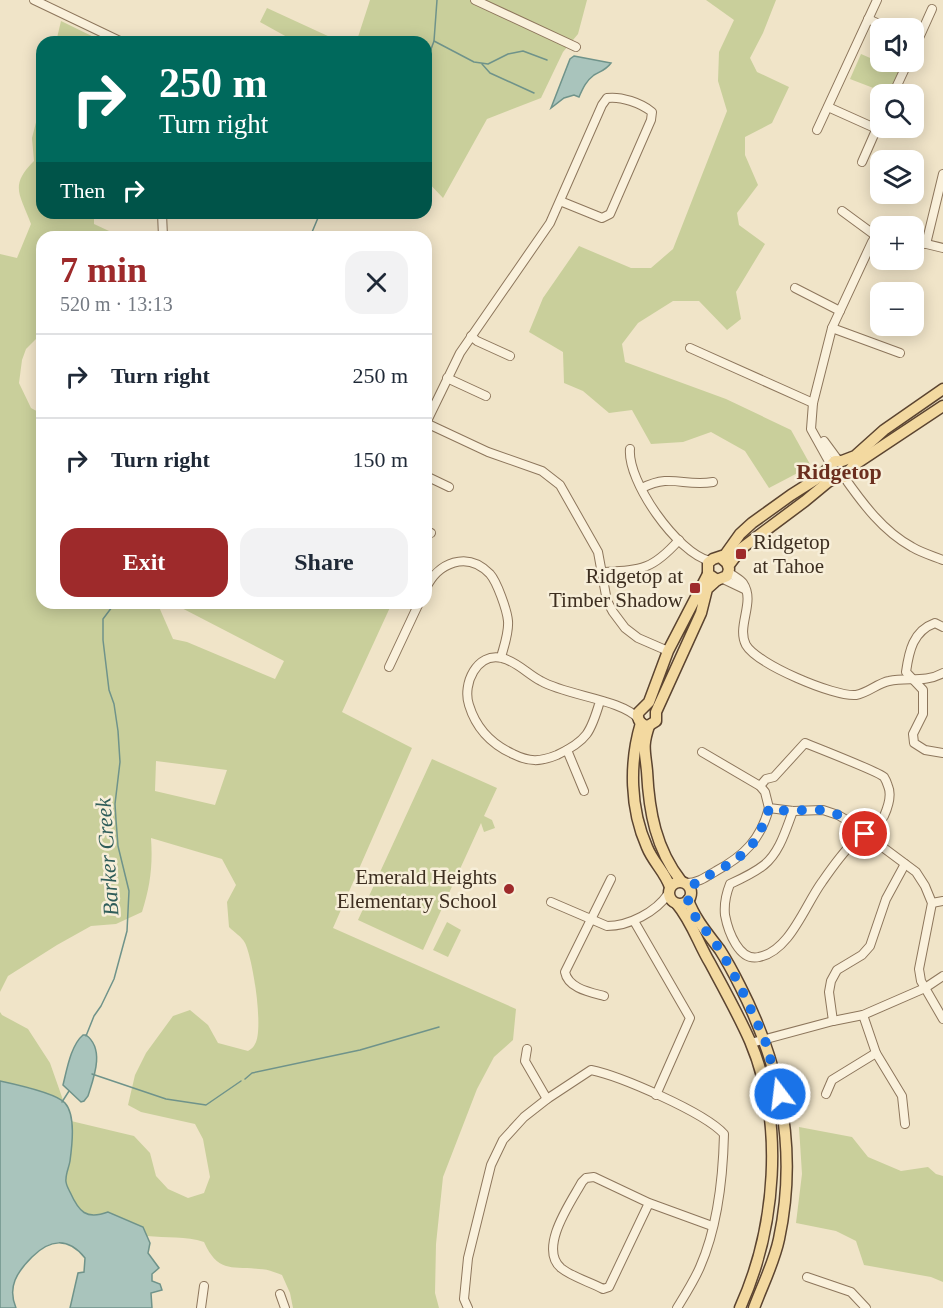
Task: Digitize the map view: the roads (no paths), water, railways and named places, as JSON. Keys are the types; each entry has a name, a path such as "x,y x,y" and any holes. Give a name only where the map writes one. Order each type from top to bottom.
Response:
{"main road":[{"path":"740,1308 765,1236 771,1190 772,1147 767,1101 751,1043 703,951 652,819 641,716 668,651 716,568 805,501 828,482 838,468 884,430 943,390"},
{"path":"838,468 943,406"},
{"path":"641,716 651,707 656,712 701,613 707,589 716,568"},
{"path":"679,893 721,951 740,986 765,1040 784,1115 786,1182 779,1241 753,1308"}],"street":[{"path":"34,0 109,36"},
{"path":"474,0 576,47"},
{"path":"817,130 877,0"},
{"path":"924,25 932,9"},
{"path":"432,410 460,353 550,223 602,105 607,98 614,97 645,106 652,112 651,120 610,214 602,218 560,201"},
{"path":"828,107 870,122"},
{"path":"861,162 873,138"},
{"path":"943,174 926,244 943,248"},
{"path":"842,211 870,230"},
{"path":"870,251 832,328 813,403 812,424 817,427 838,468 869,512 912,547 943,560"},
{"path":"795,288 840,311"},
{"path":"832,328 900,353"},
{"path":"471,336 510,356"},
{"path":"690,348 813,403"},
{"path":"447,378 486,396"},
{"path":"432,426 488,452 533,467 552,477 564,490 598,552 608,601 619,621 639,638 668,651"},
{"path":"630,449 630,464 666,529 716,568 744,585 748,598 742,636 748,648 763,660 824,690 845,695 859,694 889,681 929,680 943,673"},
{"path":"432,479 449,487"},
{"path":"642,488 665,479 689,484 713,482"},
{"path":"603,572 630,571 650,566 664,556 678,540"},
{"path":"432,578 443,566 464,561 489,573 498,586 509,622 501,657"},
{"path":"389,667 416,609"},
{"path":"943,627 935,623 923,627 915,639 906,672 923,690 923,714 913,734 914,744 925,750 943,753"},
{"path":"600,701 587,736 567,750 538,761 526,760 501,749 480,728 468,704 467,693 475,669 484,660 501,657 543,683 600,701 641,716"},
{"path":"760,786 766,779 774,777 805,743 873,770 884,777 889,788 889,799 883,818 876,827 853,843 822,882 792,932 784,941 773,951 759,958 748,956 742,952 732,936 725,914 726,894 730,884 764,865 775,852 793,811"},
{"path":"567,750 584,791"},
{"path":"551,902 607,926 615,926 634,921 735,861 744,853 759,835 769,808 765,792 760,786 702,752"},
{"path":"769,808 793,811 823,810 855,825 916,872 932,903 919,969 921,981 943,1019"},
{"path":"832,1021 829,992 831,981 837,969 862,955 870,946 886,899 905,864"},
{"path":"604,996 588,992 570,983 566,979 565,972 611,879"},
{"path":"932,903 943,900"},
{"path":"634,921 690,1018 656,1095"},
{"path":"751,1043 832,1021 863,1016 925,988 943,976"},
{"path":"863,1016 876,1053 902,1095 905,1124"},
{"path":"527,1049 525,1061 547,1098"},
{"path":"825,1094 832,1080 876,1053"},
{"path":"468,1308 464,1299 468,1258 491,1165 503,1140 524,1117 547,1098 591,1070 608,1073 656,1095 702,1118 724,1134 719,1199 712,1226 700,1267 677,1308"},
{"path":"650,1203 609,1287 603,1289 561,1268 556,1262 553,1254 556,1230 586,1178 594,1177 650,1203 712,1226"},
{"path":"807,1277 852,1292 866,1308"},
{"path":"201,1308 204,1286"},
{"path":"280,1294 285,1308"}],"water":[{"path":"574,56 611,63 589,80 579,97 574,95 564,98 551,108 570,59"},
{"path":"83,1035 92,1041 97,1055 88,1096 81,1102 63,1085 72,1051"},
{"path":"0,1081 44,1092 65,1103 71,1115 72,1131 72,1147 66,1177 67,1186 77,1205 84,1212 94,1215 108,1212 143,1227 150,1243 148,1253 159,1268 152,1274 152,1281 160,1284 162,1290 151,1293 152,1308 70,1308 78,1273 84,1272 85,1258 72,1246 59,1243 39,1251 18,1274 13,1287 13,1300 16,1308 0,1308"}],"waterway":[{"name":"Barker Creek","path":"432,46 437,0"},
{"path":"434,41 474,62 488,64 508,54 523,51 547,60"},
{"path":"482,64 490,73 534,93"},
{"name":"Barker Creek","path":"312,231 318,219"},
{"name":"Barker Creek","path":"86,1036 114,979 127,931 129,891 118,846 115,804 120,762 118,731 114,704 109,690 103,640 103,619 110,609"},
{"path":"245,1079 252,1073 360,1050 439,1027"},
{"path":"92,1074 166,1099 206,1105 241,1081"},
{"path":"62,1102 69,1091"}],"place":[{"name":"Ridgetop at Tahoe","path":"741,554"},
{"name":"Ridgetop at Timber Shadow","path":"695,588"},
{"name":"Emerald Heights Elementary School","path":"509,889"}],"district":[{"name":"Ridgetop","path":"839,471"}]}
